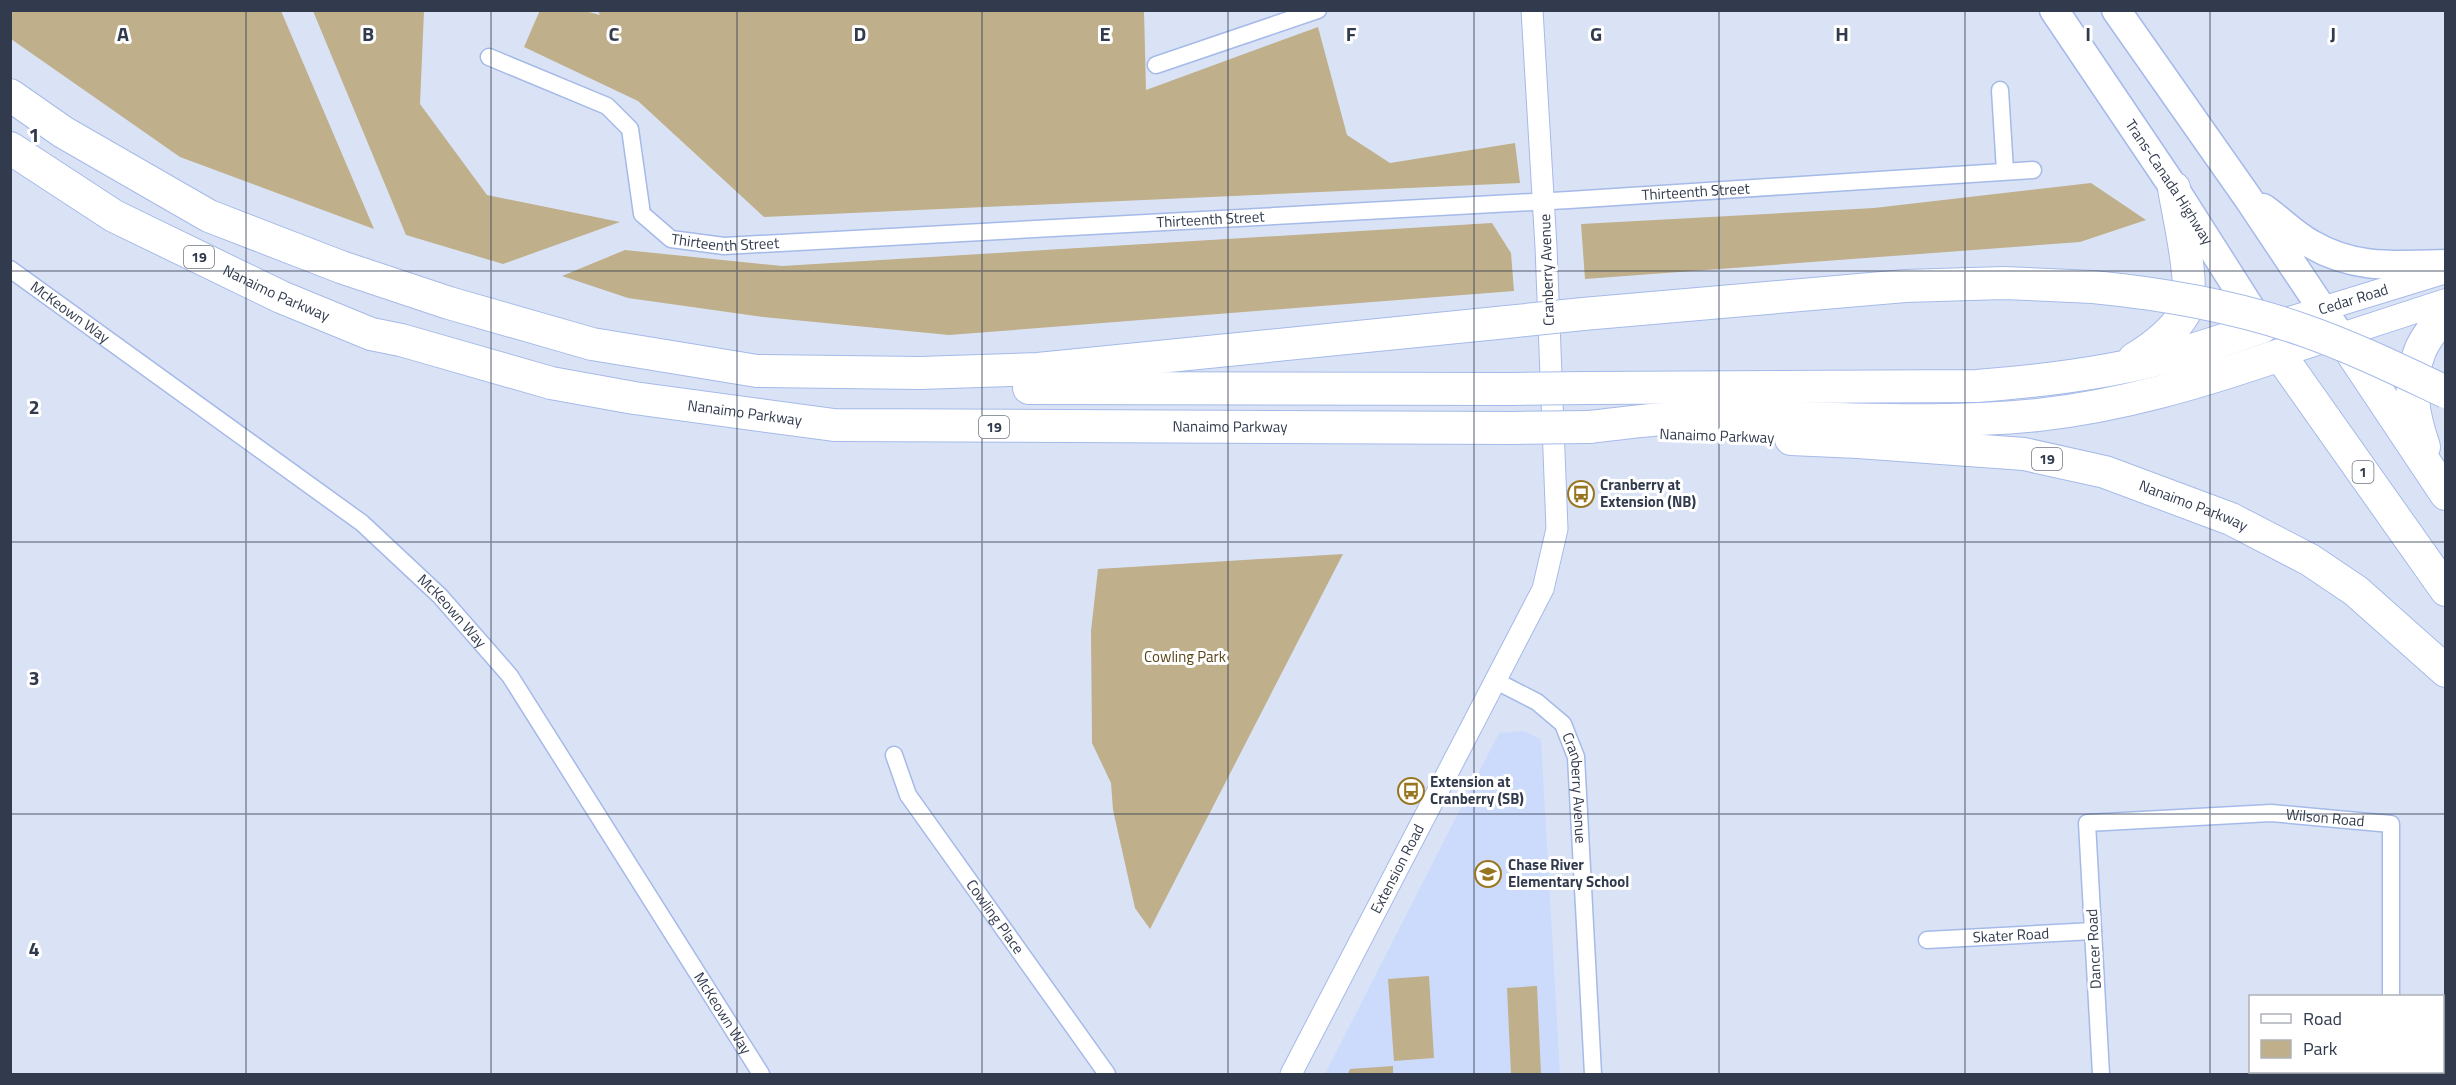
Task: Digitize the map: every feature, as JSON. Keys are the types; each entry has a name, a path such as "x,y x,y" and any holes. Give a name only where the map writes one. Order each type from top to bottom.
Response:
{"highway":[{"name":"Trans-Canada Highway","path":"2054,10 2174,188 2280,355"},
{"path":"2116,10 2248,198 2439,484"},
{"path":"10,95 63,132 209,216 368,276 449,303 592,344 829,381 969,387 1511,389 1977,386 2059,379 2117,368 2174,356 2262,327"},
{"name":"Nanaimo Parkway","path":"10,148 124,221 281,297 371,334 401,340 551,383 634,398 834,425 1589,427 1664,435 1858,442 2024,454 2104,472 2231,519 2310,560 2356,591 2445,671"},
{"path":"2117,368 2159,344 2186,310 2190,277 2174,188"},
{"path":"2248,198 2309,244 2342,260 2378,266 2445,264"},
{"path":"756,371 920,372 1038,369 1583,314 1905,286 2004,283 2158,293 2224,307 2304,330 2384,363 2445,393"},
{"path":"2439,484 2416,422 2411,387 2420,350 2445,312"},
{"path":"1589,427 1678,418 1949,420 2037,415 2128,400 2280,355"},
{"name":"1","path":"2280,355 2445,590"}],"main road":[{"name":"Cedar Road","path":"2262,327 2445,271"},
{"name":"Cedar Road","path":"2280,355 2445,301"}],"street":[{"path":"1156,65 1318,10"},
{"name":"Cranberry Avenue","path":"1532,10 1544,202 1557,529"},
{"name":"Thirteenth Street","path":"489,57 607,106 630,129 642,214 670,239 724,246 1544,202 2033,170"},
{"path":"2000,90 2005,171"},
{"name":"McKeown Way","path":"10,269 362,523 440,596 510,676 761,1074"},
{"name":"Extension Road","path":"1291,1074 1543,590 1557,529"},
{"name":"Cranberry Avenue","path":"1496,681 1537,702 1563,724 1575,757 1593,1074"},
{"name":"Cowling Place","path":"894,755 908,795 1107,1074"},
{"name":"Wilson Road","path":"2087,823 2271,813 2391,824 2391,995"},
{"name":"Dancer Road","path":"2087,823 2101,1074"},
{"name":"Skater Road","path":"1927,940 2093,931"}],"shaded area":[{"name":"Chase River Elementary School","path":"1524,731 1541,739 1560,1074 1325,1074 1499,733"}],"green space":[{"path":"11,10 281,11 374,229 180,157 11,39"},
{"path":"540,10 585,11 600,15 598,11 1144,11 1146,90 1318,27 1347,135 1390,163 1515,143 1520,183 764,217 638,101 524,47"},
{"path":"313,11 424,11 420,104 487,195 620,222 503,264 406,235"},
{"path":"2091,183 2146,220 2080,242 1585,279 1581,224 1874,208"},
{"path":"1492,223 1511,253 1514,291 949,335 763,317 628,298 562,276 625,250 782,266"},
{"name":"Cowling Park","path":"1343,554 1150,929 1135,908 1113,810 1111,783 1092,743 1091,631 1098,569"},
{"path":"1429,976 1434,1058 1394,1061 1388,979"},
{"path":"1537,986 1541,1074 1511,1074 1507,988"},
{"path":"1393,1066 1393,1074 1348,1074 1350,1069"}],"place":[{"name":"Cranberry at Extension (NB)","path":"1581,494"},
{"name":"Extension at Cranberry (SB)","path":"1411,791"},
{"name":"Chase River Elementary School","path":"1488,874"}]}
